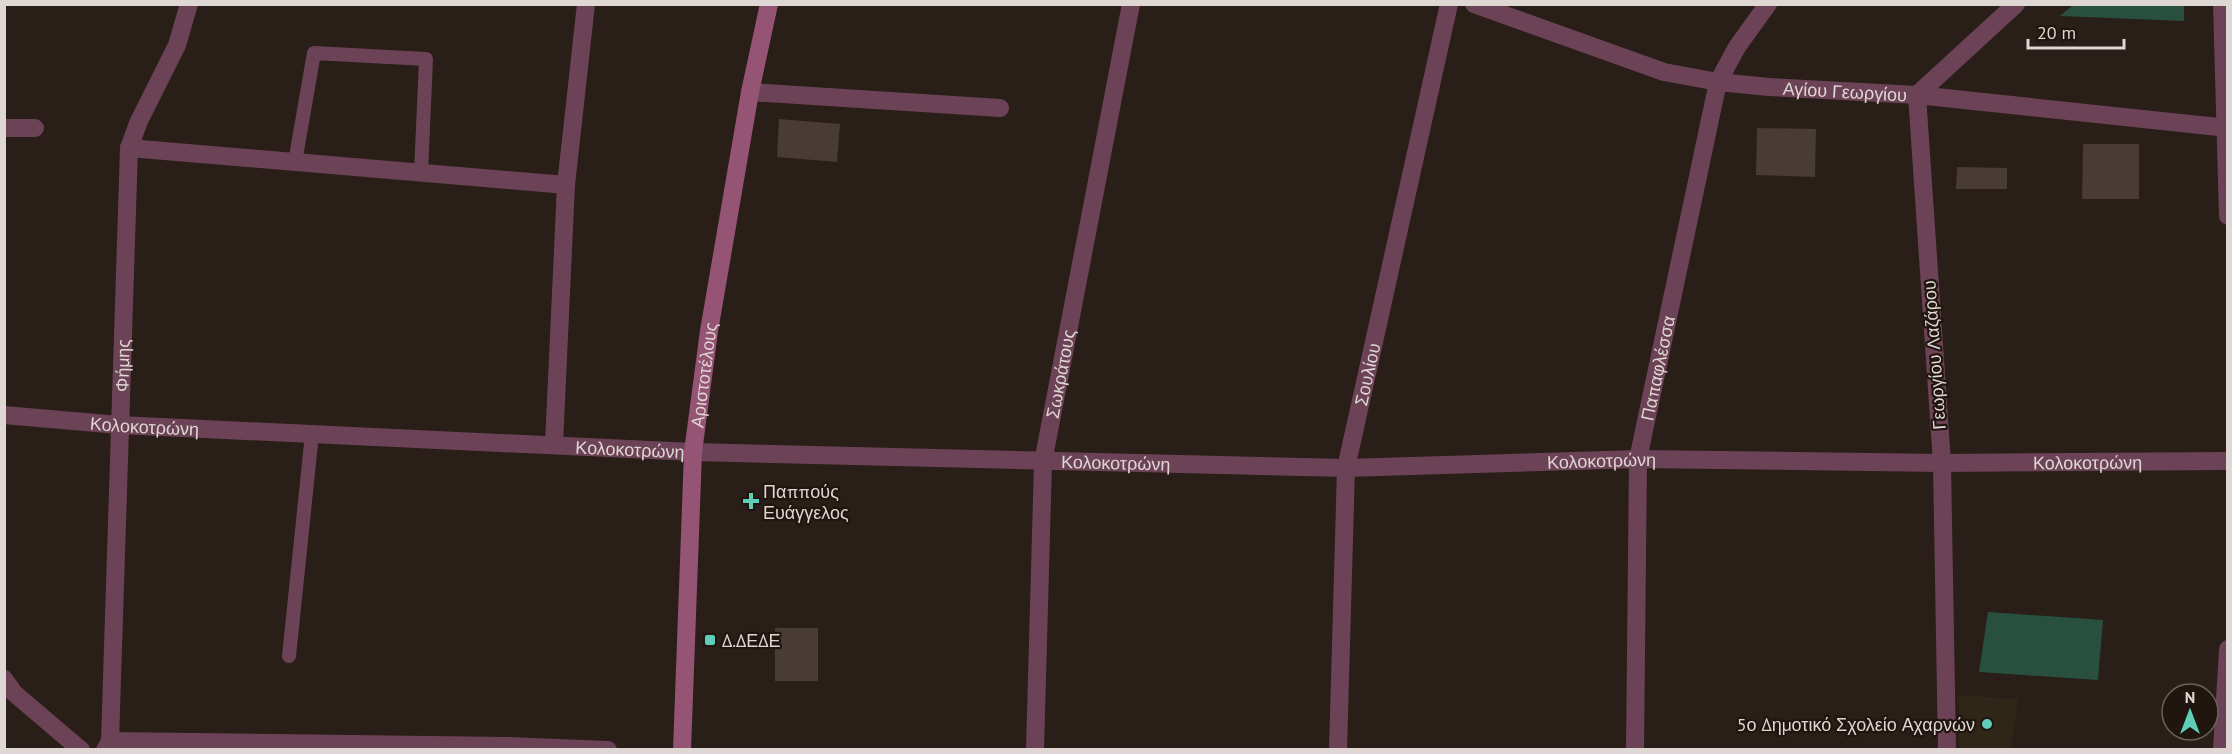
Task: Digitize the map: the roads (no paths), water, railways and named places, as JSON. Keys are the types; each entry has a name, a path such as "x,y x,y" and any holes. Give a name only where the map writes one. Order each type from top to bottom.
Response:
{"main road":[{"name":"Αριστοτέλους","path":"682,750 693,452 709,331 750,92 769,4"}],"street":[{"name":"Φήμης","path":"108,745 129,148 139,121 177,45 189,4"},
{"path":"554,444 566,185 586,4"},
{"name":"Σωκράτους","path":"1035,750 1043,462 1131,4"},
{"name":"Σουλίου","path":"1338,750 1346,468 1449,4"},
{"name":"Αγίου Γεωργίου","path":"1474,4 1664,72 1718,82 1917,95 2226,128"},
{"name":"Παπαφλέσσα","path":"1635,750 1638,459 1718,82 1737,47 1768,4"},
{"path":"1917,95 2016,4"},
{"path":"2222,4 2228,216"},
{"path":"750,92 1000,108"},
{"name":"Γεωργίου Λαζάρου","path":"1917,95 1942,464 1947,750"},
{"path":"4,129 34,128"},
{"path":"129,148 566,185"},
{"name":"Κολοκοτρώνη","path":"4,414 118,424 693,452 1043,462 1346,468 1638,459 1942,464 2228,461"},
{"path":"2222,750 2228,649"},
{"path":"8,688 81,750"},
{"path":"108,745 608,750"}],"lane":[{"path":"295,162 314,52 426,60 421,173"},
{"path":"289,656 312,434"}],"place":[{"name":"Παππούς Ευάγγελος","path":"751,501"},
{"name":"Δ.ΔΕΔΕ","path":"710,640"},
{"name":"5ο Δημοτικό Σχολείο Αχαρνών","path":"1987,724"}]}
